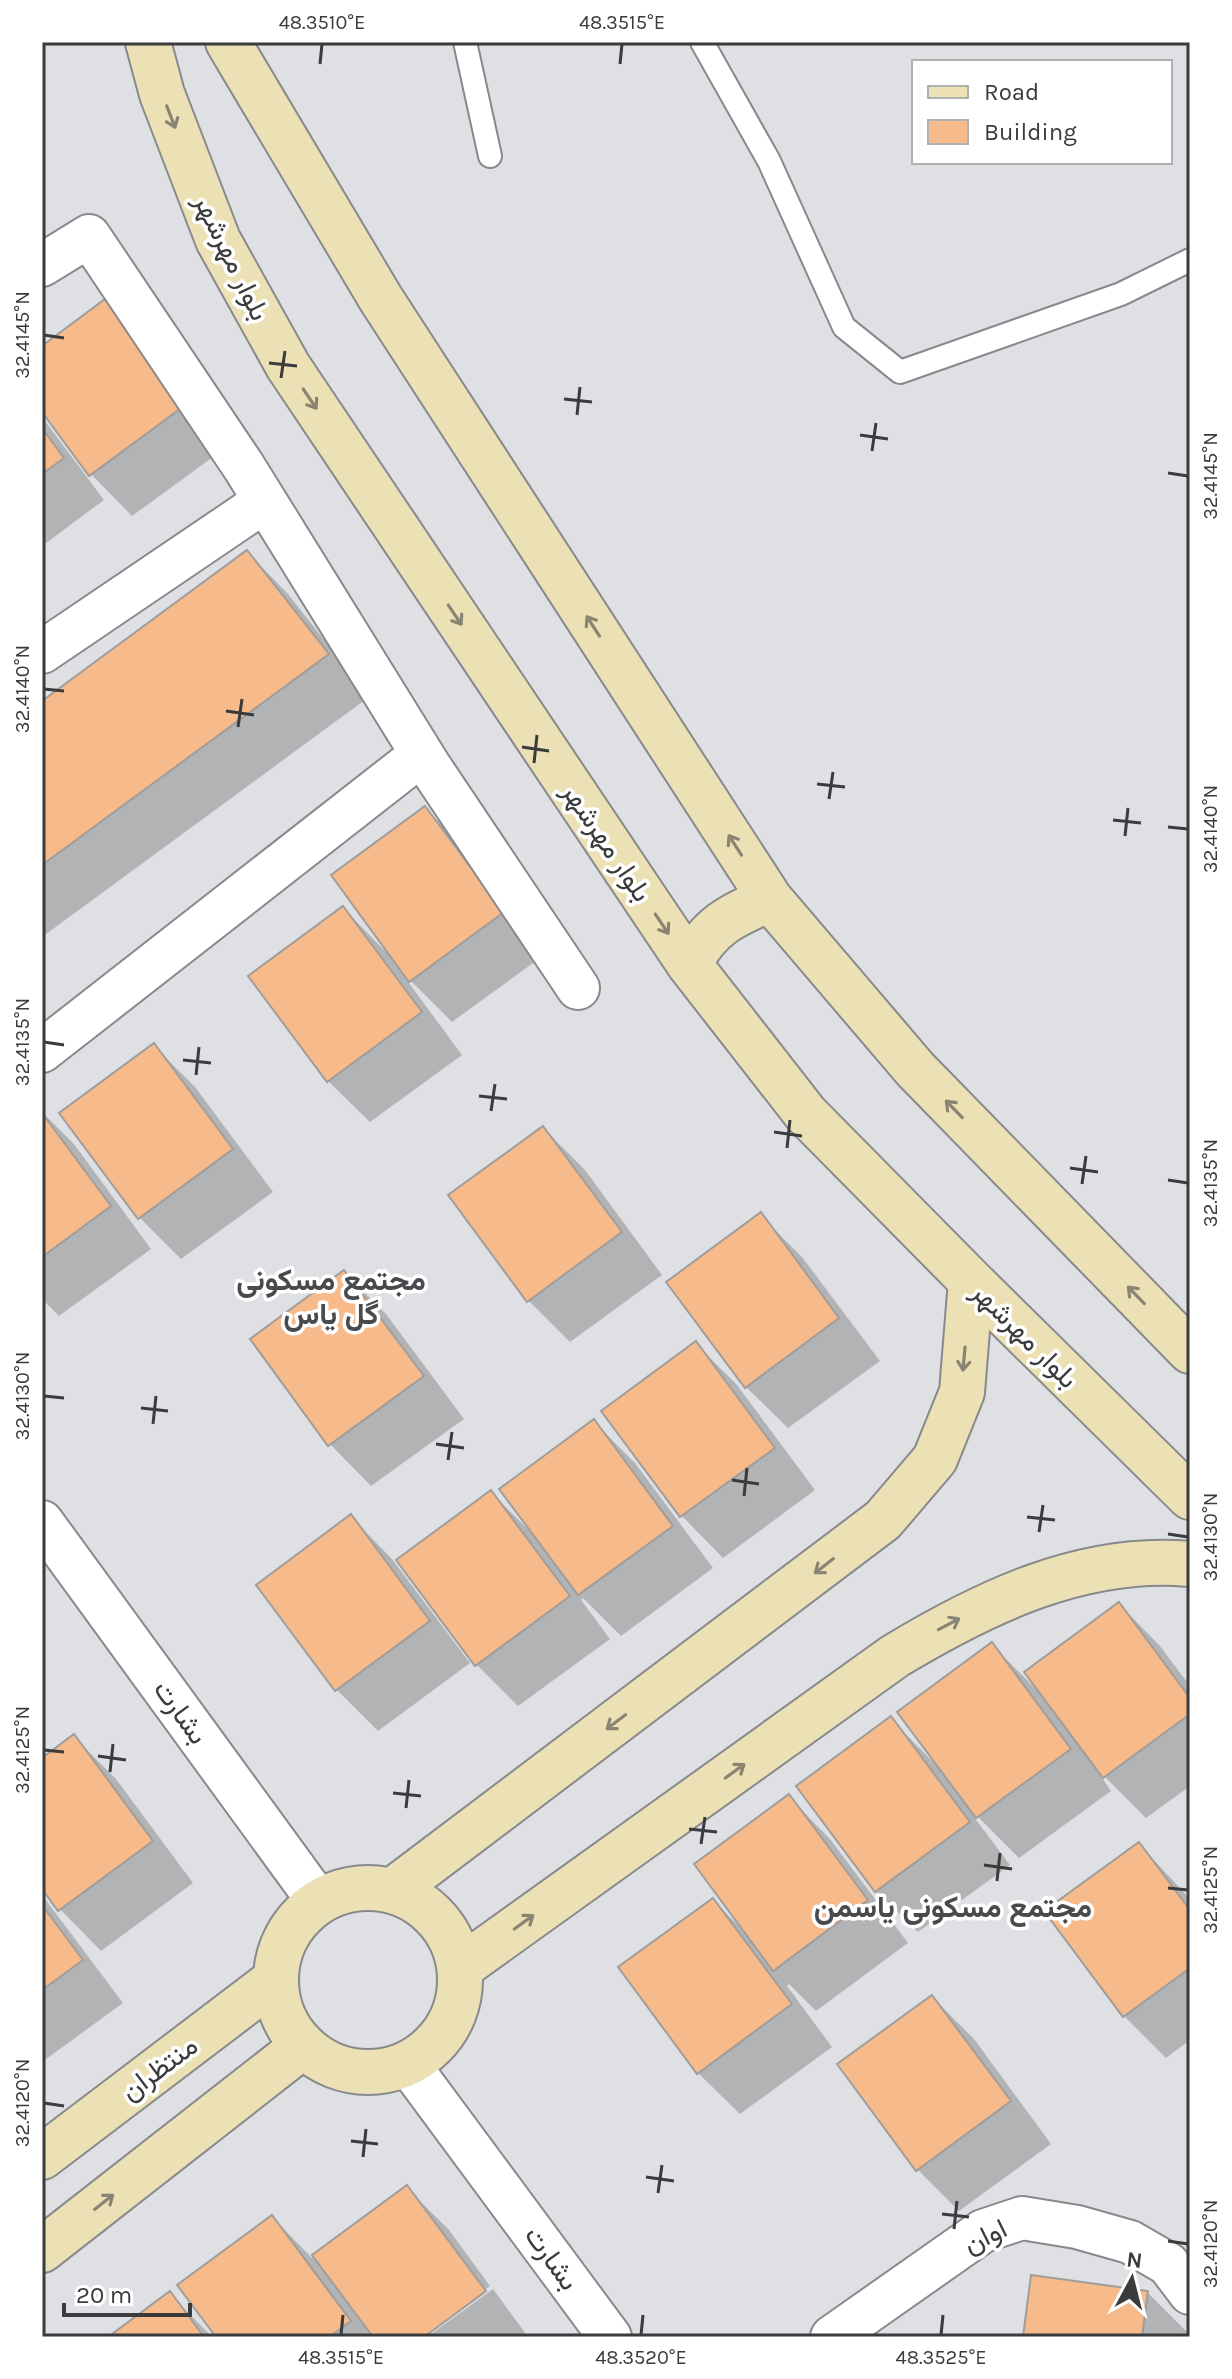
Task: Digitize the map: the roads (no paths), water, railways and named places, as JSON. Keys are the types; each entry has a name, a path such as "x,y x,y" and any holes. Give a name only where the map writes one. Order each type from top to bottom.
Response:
{"main road":[{"name":"بلوار مهرشهر","path":"148,42 162,94 218,240 288,366 689,964 806,1114 1190,1497"},
{"path":"228,42 381,299 770,899 915,1069 1190,1351"},
{"path":"689,964 699,945 727,918 770,899"},
{"path":"392,1891 883,1520 935,1459 962,1392 971,1281"},
{"path":"460,1968 882,1665 951,1622 1022,1590 1107,1567 1173,1562 1190,1564"},
{"path":"368,1888 392,1891 417,1902 438,1919 453,1942 460,1968 460,1997 450,2024 432,2048 408,2064 381,2072 353,2071 326,2062 303,2046 288,2027 278,2004 275,1980 278,1957 287,1935 301,1916 319,1902 343,1891 368,1888"},
{"name":"منتظران","path":"42,2157 275,1980"},
{"path":"42,2250 303,2046"}],"street":[{"path":"42,265 89,236 265,501 422,754 578,988"},
{"path":"42,652 265,501"},
{"path":"42,1051 422,754"},
{"name":"بشارت","path":"42,1522 319,1902"},
{"name":"بشارت","path":"408,2064 610,2337"},
{"name":"اوان","path":"832,2337 983,2231 1022,2218 1077,2227 1130,2242 1168,2264 1190,2293"}],"lane":[{"path":"465,42 490,156"},
{"path":"702,42 769,161 844,327 900,372 1121,294 1190,260"}],"district":[{"name":"مجتمع مسکونی گل یاس","path":"331,1297"},
{"name":"مجتمع مسکونی یاسمن","path":"953,1907"}]}
